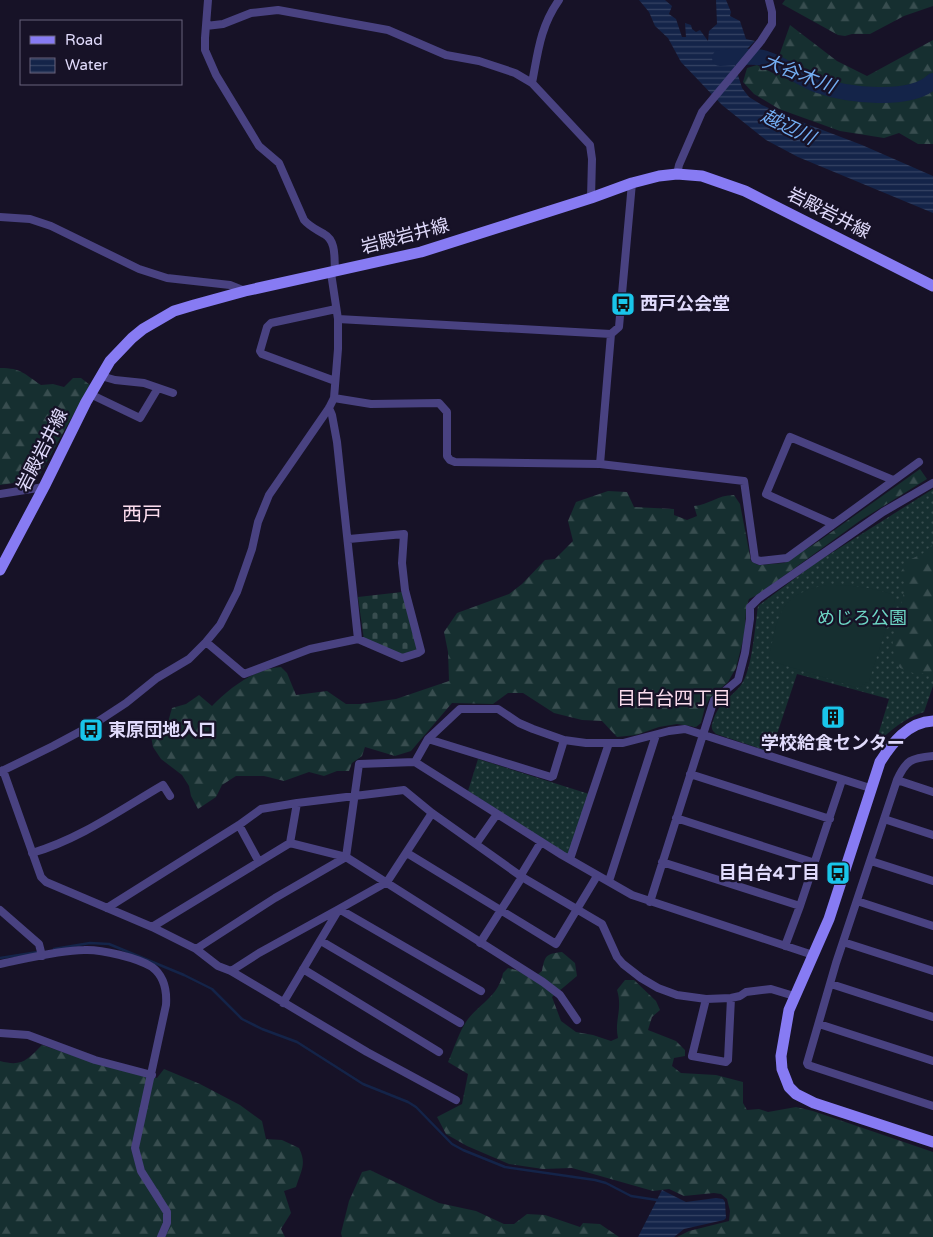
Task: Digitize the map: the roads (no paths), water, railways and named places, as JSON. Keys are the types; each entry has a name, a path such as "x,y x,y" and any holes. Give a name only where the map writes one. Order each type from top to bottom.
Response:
{"main road":[{"name":"岩殿岩井線","path":"0,570 90,394 110,361 132,338 174,311 246,291 421,252 591,198 632,183 659,176 677,174 702,176 745,191 933,286"},
{"path":"933,720 902,734 890,746 880,762 829,919 789,1010 781,1056 785,1079 796,1094 814,1102 933,1142"}],"street":[{"path":"208,0 206,50 216,75 245,126 259,146 279,163 308,226 330,239 333,246 333,272 338,319 334,398 269,495 258,522 252,549 237,592 220,626 206,642 189,659 157,678 126,704 94,724 2,771 41,878 46,882 152,927 196,949 218,966 231,971 367,1052 456,1100"},
{"path":"532,83 542,32 546,20 559,0"},
{"path":"677,174 679,165 702,112 772,24 769,0"},
{"path":"206,26 223,24 251,12 278,10 388,30 446,55 480,61 515,73 532,83 590,145 592,159 591,198"},
{"path":"600,464 611,334 619,327 632,183"},
{"path":"0,217 30,218 51,226 154,275 230,285 246,291"},
{"path":"336,309 271,323 267,326 260,351 262,354 336,381"},
{"path":"338,319 611,334"},
{"path":"101,376 115,380 132,381 173,393"},
{"path":"90,394 140,418 158,388"},
{"path":"334,398 371,404 439,403 447,412 447,456 454,462 600,464 744,481 755,559 760,561 787,558 919,462"},
{"path":"329,408 337,442 349,539 358,639"},
{"path":"832,524 766,494 790,437 893,480"},
{"path":"650,902 714,700 738,680 745,653 750,607 759,598 883,512 933,484"},
{"path":"0,494 44,486"},
{"path":"206,642 244,674 310,649 358,639 402,658 418,654 421,651 405,590 402,562 404,534 349,539"},
{"path":"415,762 428,739 460,708 498,710 519,723 564,740 623,743 677,730 685,730 870,788"},
{"path":"609,881 656,735"},
{"path":"428,739 551,777 564,740"},
{"path":"570,859 608,743"},
{"path":"933,756 917,757 909,760 896,780 843,942 808,1065 933,1106"},
{"path":"346,857 359,764 415,762 541,842 632,895 813,955"},
{"path":"690,774 830,819"},
{"path":"785,946 842,780"},
{"path":"896,780 933,792"},
{"path":"32,853 54,846 92,828 163,785 170,796"},
{"path":"107,908 239,825 261,809 404,790 432,813 521,876 602,924 617,956 641,978 658,988 677,995 706,998 731,998 746,992 771,989 794,996"},
{"path":"290,843 297,803"},
{"path":"231,971 259,953 387,882 432,813"},
{"path":"476,844 497,814"},
{"path":"676,818 815,863"},
{"path":"884,820 933,835"},
{"path":"239,825 259,862"},
{"path":"480,943 541,842"},
{"path":"152,927 290,843 346,857 387,882 543,982 560,995 577,1020"},
{"path":"407,853 556,944 597,876"},
{"path":"196,949 275,898 346,857"},
{"path":"871,861 933,881"},
{"path":"662,862 800,906"},
{"path":"857,901 933,926"},
{"path":"283,1003 339,909"},
{"path":"339,909 481,990"},
{"path":"0,910 39,944 42,956"},
{"path":"321,941 460,1023"},
{"path":"843,942 933,971"},
{"path":"0,964 84,950 107,952 130,958 152,967 164,984 166,1005 135,1148 141,1171 167,1212 166,1223 161,1237"},
{"path":"303,969 439,1052"},
{"path":"831,984 933,1017"},
{"path":"706,998 692,1056 726,1062 728,1060 731,998"},
{"path":"819,1024 933,1061"},
{"path":"0,1033 28,1035 95,1060 152,1075"}],"water":[{"name":"越辺川","path":"639,0 665,0 672,6 669,14 676,19 682,37 686,37 685,23 691,25 692,29 696,32 700,30 708,41 709,31 717,24 716,0 726,0 731,12 730,16 740,21 746,39 755,41 734,62 742,88 749,97 791,118 862,145 933,176 933,213 798,157 766,140 722,105 681,62 668,38 655,26 649,12"},
{"path":"662,1190 686,1202 716,1198 723,1199 725,1202 726,1218 684,1229 674,1237 638,1237"}],"waterway":[{"name":"大谷木川","path":"720,58 763,58 818,85 861,94 894,95 923,88 933,81"},
{"path":"54,949 90,943 109,944 184,975 212,989 242,1019 262,1029 297,1042 363,1084 416,1107 452,1144 463,1150 505,1167 595,1180 606,1183 631,1196 657,1200"},
{"path":"0,958 38,952"}],"place":[{"name":"西戸公会堂","path":"623,304"},
{"name":"学校給食センター","path":"833,717"},
{"name":"東原団地入口","path":"91,730"},
{"name":"目白台4丁目","path":"838,873"}],"district":[{"name":"西戸","path":"142,515"},
{"name":"目白台四丁目","path":"674,699"}],"park label":[{"name":"めじろ公園","path":"862,618"}]}
